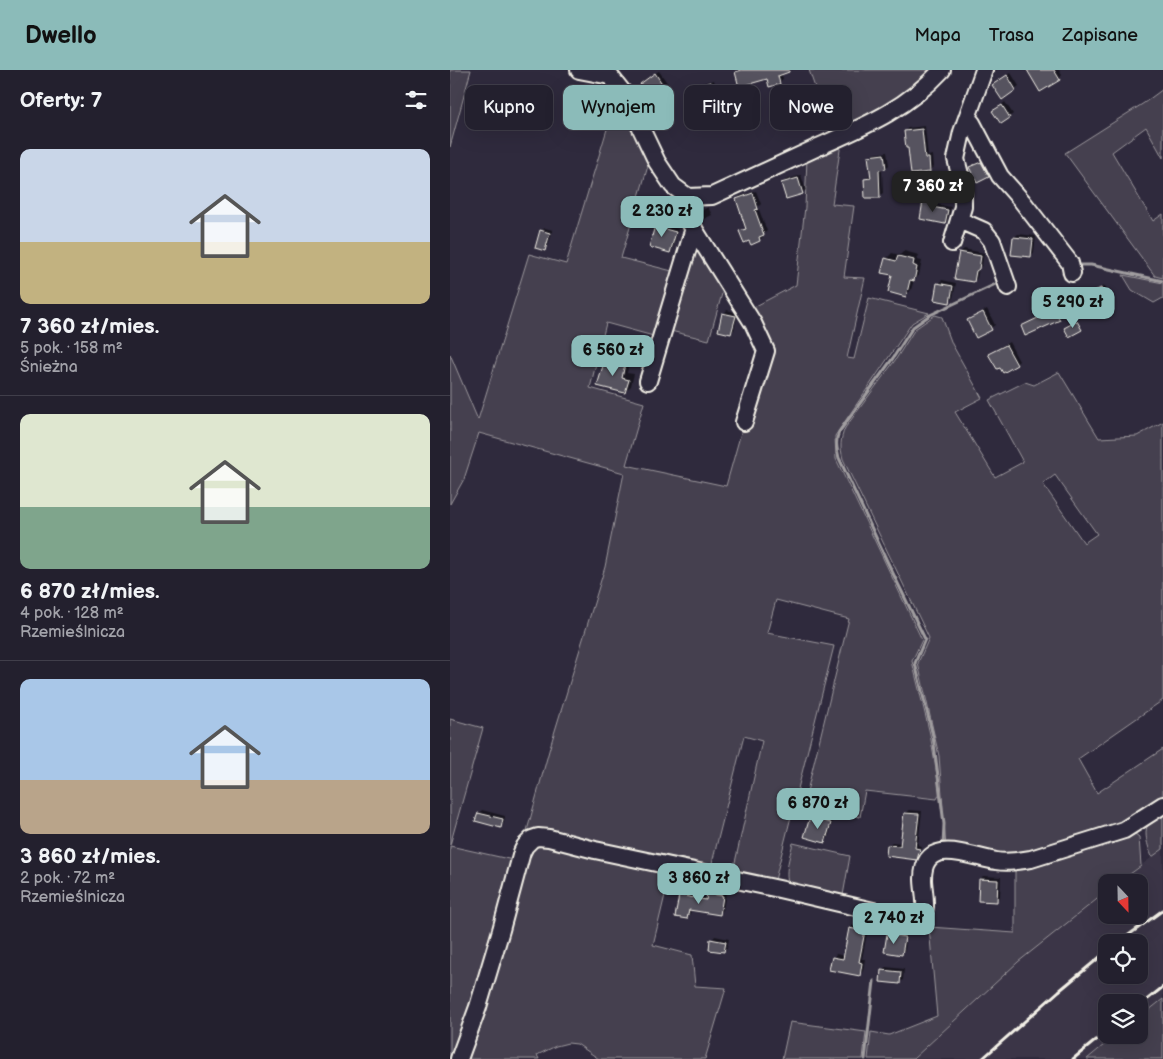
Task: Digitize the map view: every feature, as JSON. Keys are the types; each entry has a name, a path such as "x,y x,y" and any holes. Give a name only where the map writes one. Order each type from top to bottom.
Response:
{"street":[{"path":"579,70 610,76 625,95 657,162 672,186 688,197 712,196 874,121 906,103 942,70"},
{"path":"952,243 964,206 963,186 956,159 962,132 984,70"},
{"path":"967,118 972,123 1000,176 1022,200 1071,268"},
{"path":"688,197 685,208 689,221 752,323 766,351 744,422"},
{"path":"959,220 984,231 992,241 1006,280"},
{"path":"648,381 694,228"},
{"path":"459,1059 494,956 522,852 528,842 538,837 916,921 923,915 925,909 924,867 927,861 939,853 964,852 996,861 1031,859 1124,830 1163,805"}],"shaded area":[{"path":"450,70 471,70 467,85 465,85 465,92 450,147"},
{"path":"809,70 936,70 905,97 852,126 852,85 814,85"},
{"path":"1163,89 1163,158 1146,127 1112,152 1153,221 1163,214 1163,278 1155,276 1065,153"},
{"path":"607,130 636,130 650,159 621,258 676,272 657,337 606,323 590,388 644,403 626,465 726,486 742,429 768,351 748,310 796,285 805,207 807,158 841,143 832,204 854,206 844,277 865,278 847,358 854,359 869,298 929,313 912,323 835,436 836,459 922,640 912,661 930,734 940,793 937,799 865,791 860,817 804,804 849,619 776,600 767,633 834,646 775,880 732,876 762,741 744,736 710,871 525,838 550,747 605,567 624,473 479,433 464,479 450,504 450,354 478,420 529,254 566,264"},
{"path":"830,130 845,130 832,137"},
{"path":"691,241 725,283 709,340 666,330"},
{"path":"1123,275 1163,283 1163,298 1154,303 1132,290"},
{"path":"935,315 942,317 952,344 982,398 955,412 995,477 1023,462 989,400 1025,382 1034,385 1059,372 1099,438 1137,436 1163,422 1163,700 1078,759 1097,793 1163,749 1163,800 1136,819 1023,857 946,847 939,756 918,663 929,638 842,455 841,440 845,428 896,359 915,329","holes":["1055,475 1097,534 1084,543 1043,484"]},
{"path":"450,719 483,728 450,845"},
{"path":"1163,810 1163,849 1152,857 1146,839 1146,829 1151,820"},
{"path":"1134,833 1139,837 1141,866 1130,874 1098,874 1098,898 1018,962 913,1059 868,1059 871,1032 889,1035 937,1016 929,927 1015,933 1015,866"},
{"path":"538,841 671,870 653,945 692,955 695,986 726,988 705,1059 599,1059 577,1044 568,1043 556,1046 537,1055 539,1059 463,1059 526,851"},
{"path":"793,843 850,856 842,901 790,887 787,871"},
{"path":"450,846 513,860 453,1059 450,1059"},
{"path":"1163,849 1163,999 1148,1011 1148,994 1098,994 1098,1044 1105,1044 1087,1059 913,1059 1018,962 1098,898 1098,924 1148,924 1148,874 1130,874"},
{"path":"1163,999 1163,1059 1087,1059 1105,1044 1148,1044 1148,1011"},
{"path":"790,1022 866,1032 863,1059 782,1059"}],"building":[{"path":"742,70 789,70 789,72 778,76 780,84 770,85 769,87 767,79 746,85 738,85 735,72"},
{"path":"1027,70 1054,70 1060,80 1040,92"},
{"path":"655,73 663,85 641,85"},
{"path":"1007,75 1016,90 1002,100 992,85"},
{"path":"1002,105 1010,118 1001,124 992,111"},
{"path":"922,129 925,158 929,158 930,172 911,174 904,131"},
{"path":"884,154 886,169 879,170 880,198 865,198 864,179 871,178 868,156"},
{"path":"981,162 989,177 977,183 969,167"},
{"path":"798,178 803,194 786,199 781,183"},
{"path":"753,193 758,209 755,210 764,235 759,237 760,241 751,245 749,241 744,243 739,231 746,229 736,199"},
{"path":"923,201 933,203 932,207 948,210 945,224 920,219"},
{"path":"656,222 666,225 665,229 676,232 670,253 649,247"},
{"path":"540,230 550,233 545,251 535,248"},
{"path":"1013,237 1033,239 1031,257 1011,255"},
{"path":"959,252 981,256 974,282 954,279"},
{"path":"898,256 914,260 913,265 917,267 914,281 910,280 906,297 888,292 892,275 881,273 885,258 896,261"},
{"path":"937,283 953,286 950,303 934,300"},
{"path":"1101,288 1109,306 1093,313 1085,295"},
{"path":"1052,305 1060,320 1025,336 1021,326 1044,315 1041,310"},
{"path":"983,312 992,330 976,338 967,320"},
{"path":"722,313 736,316 731,334 718,331"},
{"path":"1077,321 1082,330 1069,337 1064,328"},
{"path":"1006,345 1017,365 1003,373 1000,368 997,369 988,354"},
{"path":"605,359 625,364 622,378 629,380 625,393 597,386"},
{"path":"478,813 503,819 501,828 475,821"},
{"path":"904,813 919,814 915,848 920,849 917,860 886,856 887,845 900,846"},
{"path":"810,817 831,823 825,843 804,837"},
{"path":"979,879 998,880 997,902 978,901"},
{"path":"707,893 723,896 720,915 689,910 687,919 675,917 679,895 706,900"},
{"path":"849,928 865,931 859,962 862,963 860,976 829,970 832,957 843,959"},
{"path":"887,934 905,937 902,955 884,952"},
{"path":"710,939 726,942 724,952 709,950"},
{"path":"881,970 901,972 900,984 880,982"}],"waterway":[{"path":"1074,265 1091,265 1163,281"},
{"path":"943,847 944,824 933,736 915,663 925,639 839,458 837,439 839,432 893,358 913,327 930,315 1000,282"},
{"path":"865,1059 874,981"}],"railway":[{"path":"1130,934 1163,910"},
{"path":"982,1059 1098,959"},
{"path":"1148,999 1163,987"},
{"path":"1073,1059 1098,1039"}]}
